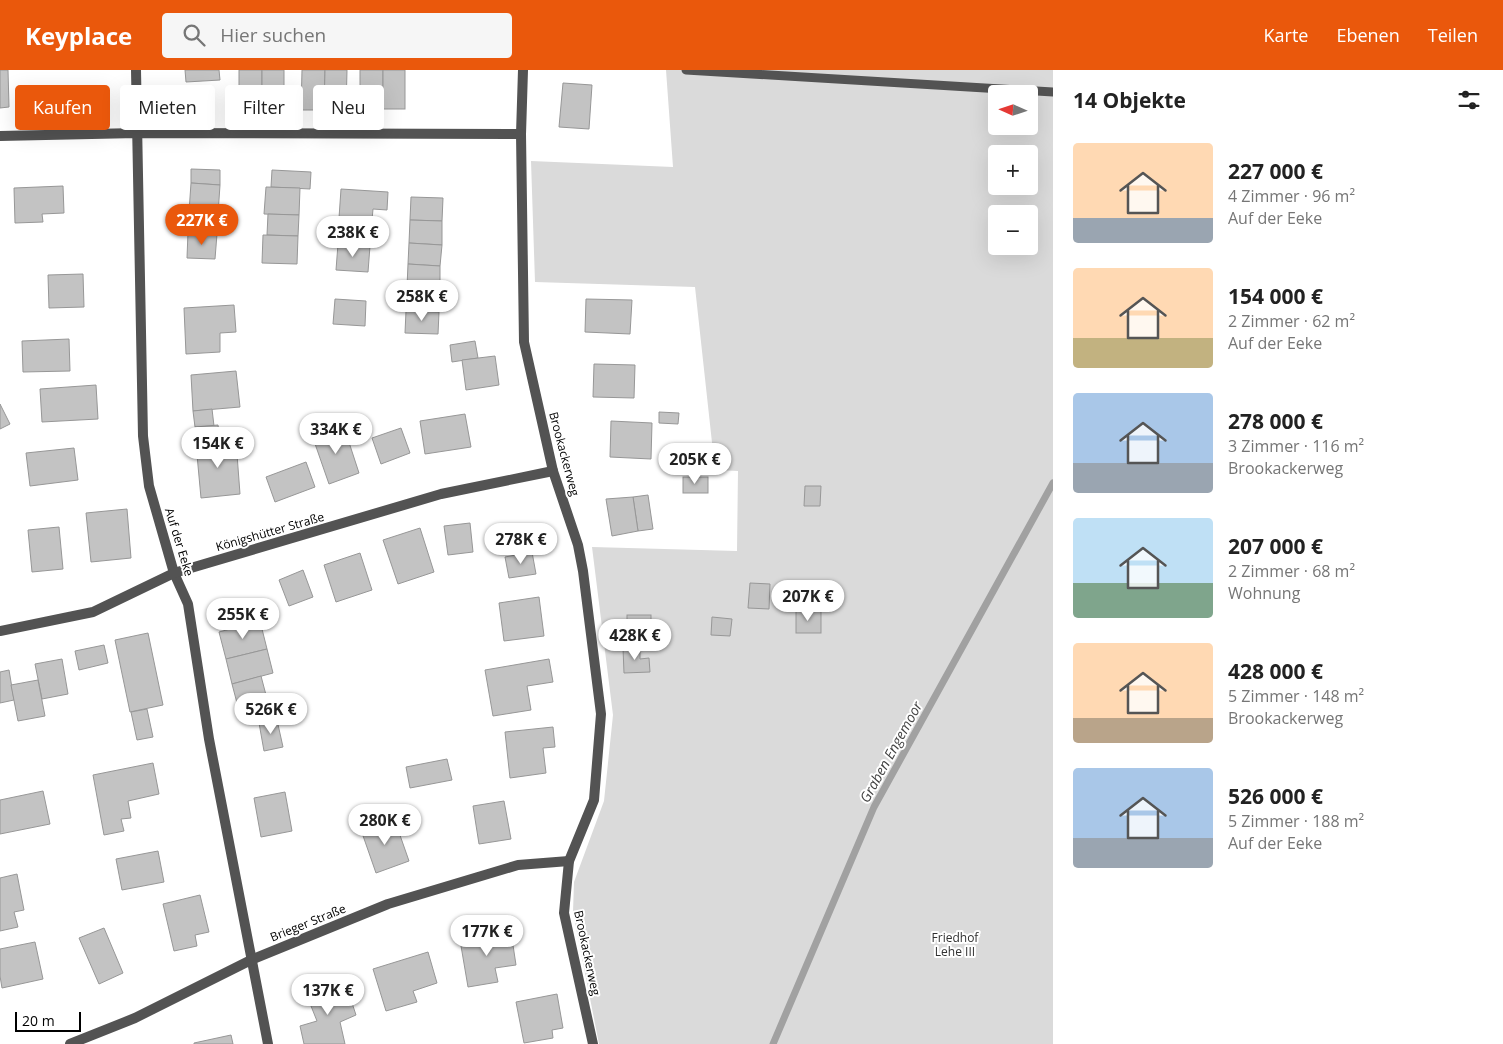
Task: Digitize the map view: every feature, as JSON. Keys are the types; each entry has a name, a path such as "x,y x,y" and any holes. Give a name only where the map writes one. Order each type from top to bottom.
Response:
{"street":[{"name":"Auf der Eeke","path":"136,70 143,436 149,486 174,573 188,604 209,739 268,1044"},
{"name":"Brookackerweg","path":"523,70 524,342 553,471 582,562 601,714 594,800 568,861 564,914 593,1044"},
{"path":"0,136 137,133 522,134"},
{"name":"Königshütter Straße","path":"0,631 93,612 174,573 441,494 553,471"},
{"name":"Brieger Straße","path":"70,1044 135,1018 253,959 388,904 518,865 568,861"}],"lane":[{"path":"686,70 1053,92"}],"green space":[{"name":"Friedhof Lehe III","path":"666,70 1053,70 1053,1044 599,1044 573,912 574,882 604,801 613,715 592,547 737,551 738,471 715,470 695,287 535,282 531,161 673,167"}],"building":[{"path":"0,70 8,70 9,107 0,108"},
{"path":"185,70 219,70 220,80 186,82"},
{"path":"239,70 262,70 262,85 239,85"},
{"path":"262,70 284,70 284,85 262,85"},
{"path":"302,70 325,70 325,85 313,85 313,110 303,110"},
{"path":"325,70 347,70 347,85 325,85"},
{"path":"360,70 383,70 383,85 360,85"},
{"path":"383,70 405,70 405,109 384,109"},
{"path":"563,83 592,85 589,129 559,127"},
{"path":"191,169 220,170 220,185 191,183"},
{"path":"272,170 311,172 310,189 271,187"},
{"path":"191,183 220,185 218,214 189,212"},
{"path":"63,186 64,213 42,214 43,222 15,223 14,188"},
{"path":"266,187 300,188 299,215 264,214"},
{"path":"341,189 388,192 387,210 373,209 372,220 339,218"},
{"path":"411,197 443,198 442,221 410,220"},
{"path":"189,212 218,214 217,234 188,232"},
{"path":"268,214 299,215 298,236 267,235"},
{"path":"410,220 442,221 442,245 409,243"},
{"path":"188,232 217,234 215,259 187,258"},
{"path":"263,235 298,236 297,264 262,263"},
{"path":"409,243 442,245 440,266 408,264"},
{"path":"338,244 370,246 368,272 336,270"},
{"path":"408,264 440,266 440,289 407,287"},
{"path":"83,274 84,307 49,308 48,275"},
{"path":"407,287 440,289 439,312 406,311"},
{"path":"335,299 366,301 365,326 333,324"},
{"path":"586,299 632,300 630,334 585,332"},
{"path":"234,305 236,332 220,333 220,352 186,354 184,308"},
{"path":"406,311 439,312 438,334 405,333"},
{"path":"69,339 70,371 23,372 22,341"},
{"path":"475,341 478,358 452,362 450,345"},
{"path":"495,356 499,385 466,390 462,360"},
{"path":"594,364 635,365 634,398 593,397"},
{"path":"236,371 240,407 193,411 191,375"},
{"path":"96,385 98,419 42,422 40,389"},
{"path":"0,404 10,424 0,429"},
{"path":"212,409 214,426 195,427 193,411"},
{"path":"659,412 679,413 678,424 659,423"},
{"path":"465,414 471,447 425,454 420,421"},
{"path":"611,421 652,423 651,459 610,457"},
{"path":"218,425 220,442 196,444 195,427"},
{"path":"344,427 359,473 329,484 313,438"},
{"path":"401,428 410,453 381,464 372,438"},
{"path":"236,441 240,494 201,498 196,444"},
{"path":"74,448 78,480 30,486 26,453"},
{"path":"306,462 315,487 275,502 266,477"},
{"path":"683,477 708,477 708,493 683,493"},
{"path":"805,486 821,486 820,506 804,506"},
{"path":"648,495 653,529 638,531 633,497"},
{"path":"633,497 638,531 612,536 606,499"},
{"path":"127,509 131,558 91,562 86,513"},
{"path":"470,523 473,552 448,555 444,526"},
{"path":"59,527 63,569 32,572 28,530"},
{"path":"420,528 434,572 398,584 383,540"},
{"path":"532,552 536,574 509,578 505,557"},
{"path":"360,553 372,590 336,602 324,565"},
{"path":"303,570 313,597 289,606 279,580"},
{"path":"750,583 770,584 769,609 748,608"},
{"path":"539,597 544,636 504,641 499,603"},
{"path":"796,610 821,610 821,633 796,633"},
{"path":"627,615 651,615 651,637 627,637"},
{"path":"712,617 732,619 730,636 711,635"},
{"path":"260,621 267,649 226,659 219,632"},
{"path":"148,633 163,705 130,712 115,640"},
{"path":"104,645 108,663 79,670 75,651"},
{"path":"640,647 640,659 649,658 650,672 624,673 623,648"},
{"path":"267,649 273,673 232,684 226,659"},
{"path":"62,659 68,694 42,699 35,664"},
{"path":"549,659 553,682 527,686 531,710 493,716 485,670"},
{"path":"9,670 14,700 0,703 0,672"},
{"path":"261,676 266,695 237,703 232,684"},
{"path":"38,680 45,716 18,721 11,685"},
{"path":"147,709 153,737 137,740 131,712"},
{"path":"277,720 283,747 264,751 259,723"},
{"path":"553,727 555,747 543,748 546,773 510,778 505,732"},
{"path":"447,759 452,780 410,788 406,767"},
{"path":"153,763 159,794 128,801 131,818 121,819 124,831 104,835 93,775"},
{"path":"43,791 50,824 0,834 0,800"},
{"path":"285,792 292,831 261,837 254,798"},
{"path":"504,801 511,839 479,844 473,806"},
{"path":"394,818 409,861 376,873 361,830"},
{"path":"158,851 164,882 122,890 116,859"},
{"path":"17,874 24,910 14,912 18,927 0,931 0,878"},
{"path":"200,895 209,932 195,935 197,946 174,951 163,904"},
{"path":"104,928 123,973 99,984 79,938"},
{"path":"511,932 516,965 495,968 498,982 468,987 460,940"},
{"path":"35,942 43,979 2,988 0,949"},
{"path":"428,952 437,983 413,991 417,1002 386,1011 373,969"},
{"path":"345,982 356,1015 340,1022 345,1044 304,1044 300,1026 317,1021 307,996"},
{"path":"557,994 563,1028 552,1030 553,1038 524,1043 516,1002"},
{"path":"231,1035 233,1044 194,1044 194,1043"}],"waterway":[{"name":"Graben Engemoor","path":"773,1044 874,807 1053,483"}]}
